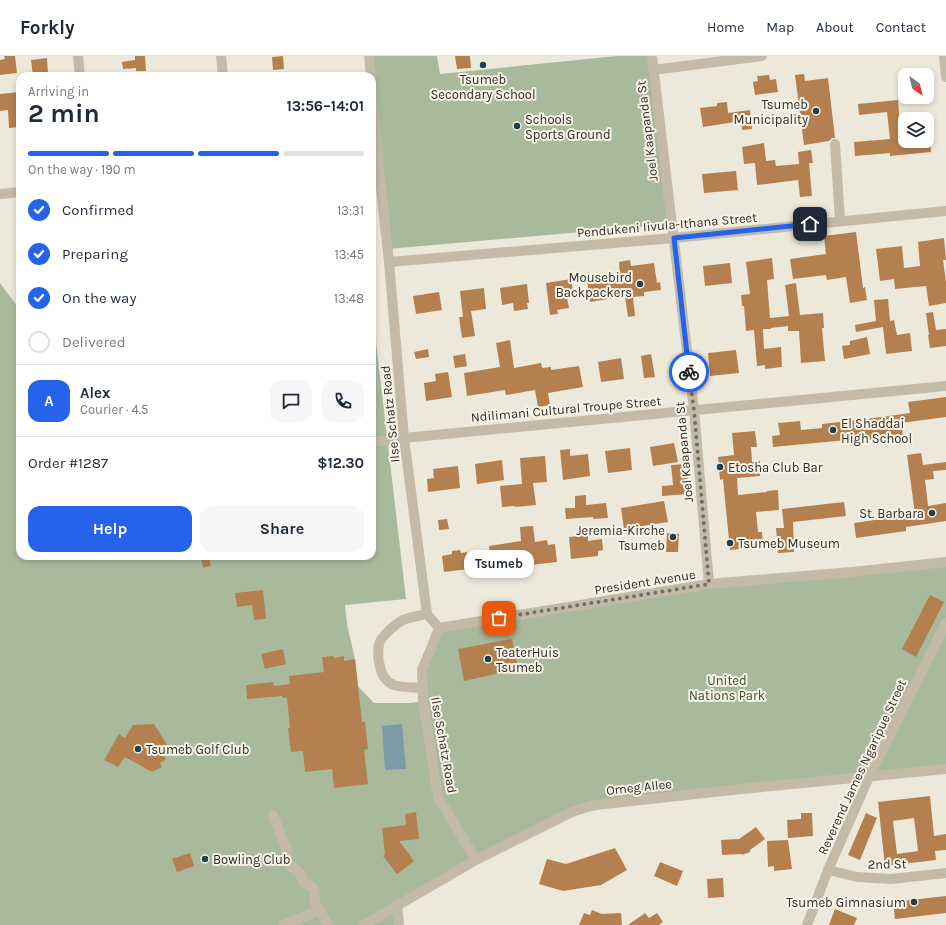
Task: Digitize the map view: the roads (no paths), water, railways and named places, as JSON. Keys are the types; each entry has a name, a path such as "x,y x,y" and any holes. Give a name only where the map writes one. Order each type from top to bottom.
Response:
{"street":[{"path":"78,56 80,72"},
{"path":"221,56 223,72"},
{"path":"369,56 370,72"},
{"name":"Joel Kaapanda St","path":"652,56 694,410 709,584"},
{"path":"653,70 762,56"},
{"path":"944,56 946,77"},
{"path":"834,144 840,221"},
{"name":"Ilse Schatz Road","path":"376,167 389,262 404,438 427,614"},
{"path":"0,194 16,192"},
{"name":"Pendukeni Iivula-Ithana Street","path":"389,262 674,238 946,211"},
{"name":"Ndilimani Cultural Troupe Street","path":"376,442 946,386"},
{"name":"President Avenue","path":"439,628 709,584 852,572 946,562"},
{"path":"422,688 393,685 386,680 380,669 378,653 379,644 394,626 403,620 427,614 439,628"},
{"name":"Reverend James Ngaripue Street","path":"807,925 828,870 869,777 946,623"},
{"name":"Ilse Schatz Road","path":"439,628 422,670 423,701 438,797 476,860"},
{"name":"Omeg Allee","path":"364,925 476,860 572,812 587,807 732,790 946,769"},
{"path":"273,816 287,850 286,862 297,870 301,874 304,882 315,890 316,894 314,901 328,925"},
{"name":"2nd St","path":"828,870 857,877 891,879 946,873"},
{"path":"397,906 399,925"},
{"path":"283,925 320,911"}],"water":[{"path":"402,724 406,769 385,770 382,726"}],"place":[{"name":"Tsumeb Secondary School","path":"483,65"},
{"name":"Tsumeb Municipality","path":"816,111"},
{"name":"Schools Sports Ground","path":"517,126"},
{"name":"Mousebird Backpackers","path":"640,284"},
{"name":"El Shaddai High School","path":"833,430"},
{"name":"Etosha Club Bar","path":"720,467"},
{"name":"St. Barbara","path":"932,513"},
{"name":"Jeremia-Kirche Tsumeb","path":"673,537"},
{"name":"Tsumeb Museum","path":"730,543"},
{"name":"Tsumeb","path":"499,618"},
{"name":"TeaterHuis Tsumeb","path":"488,659"},
{"name":"Tsumeb Golf Club","path":"138,749"},
{"name":"Bowling Club","path":"205,859"},
{"name":"Tsumeb Gimnasium","path":"914,902"}],"park label":[{"name":"United Nations Park","path":"727,688"}]}
